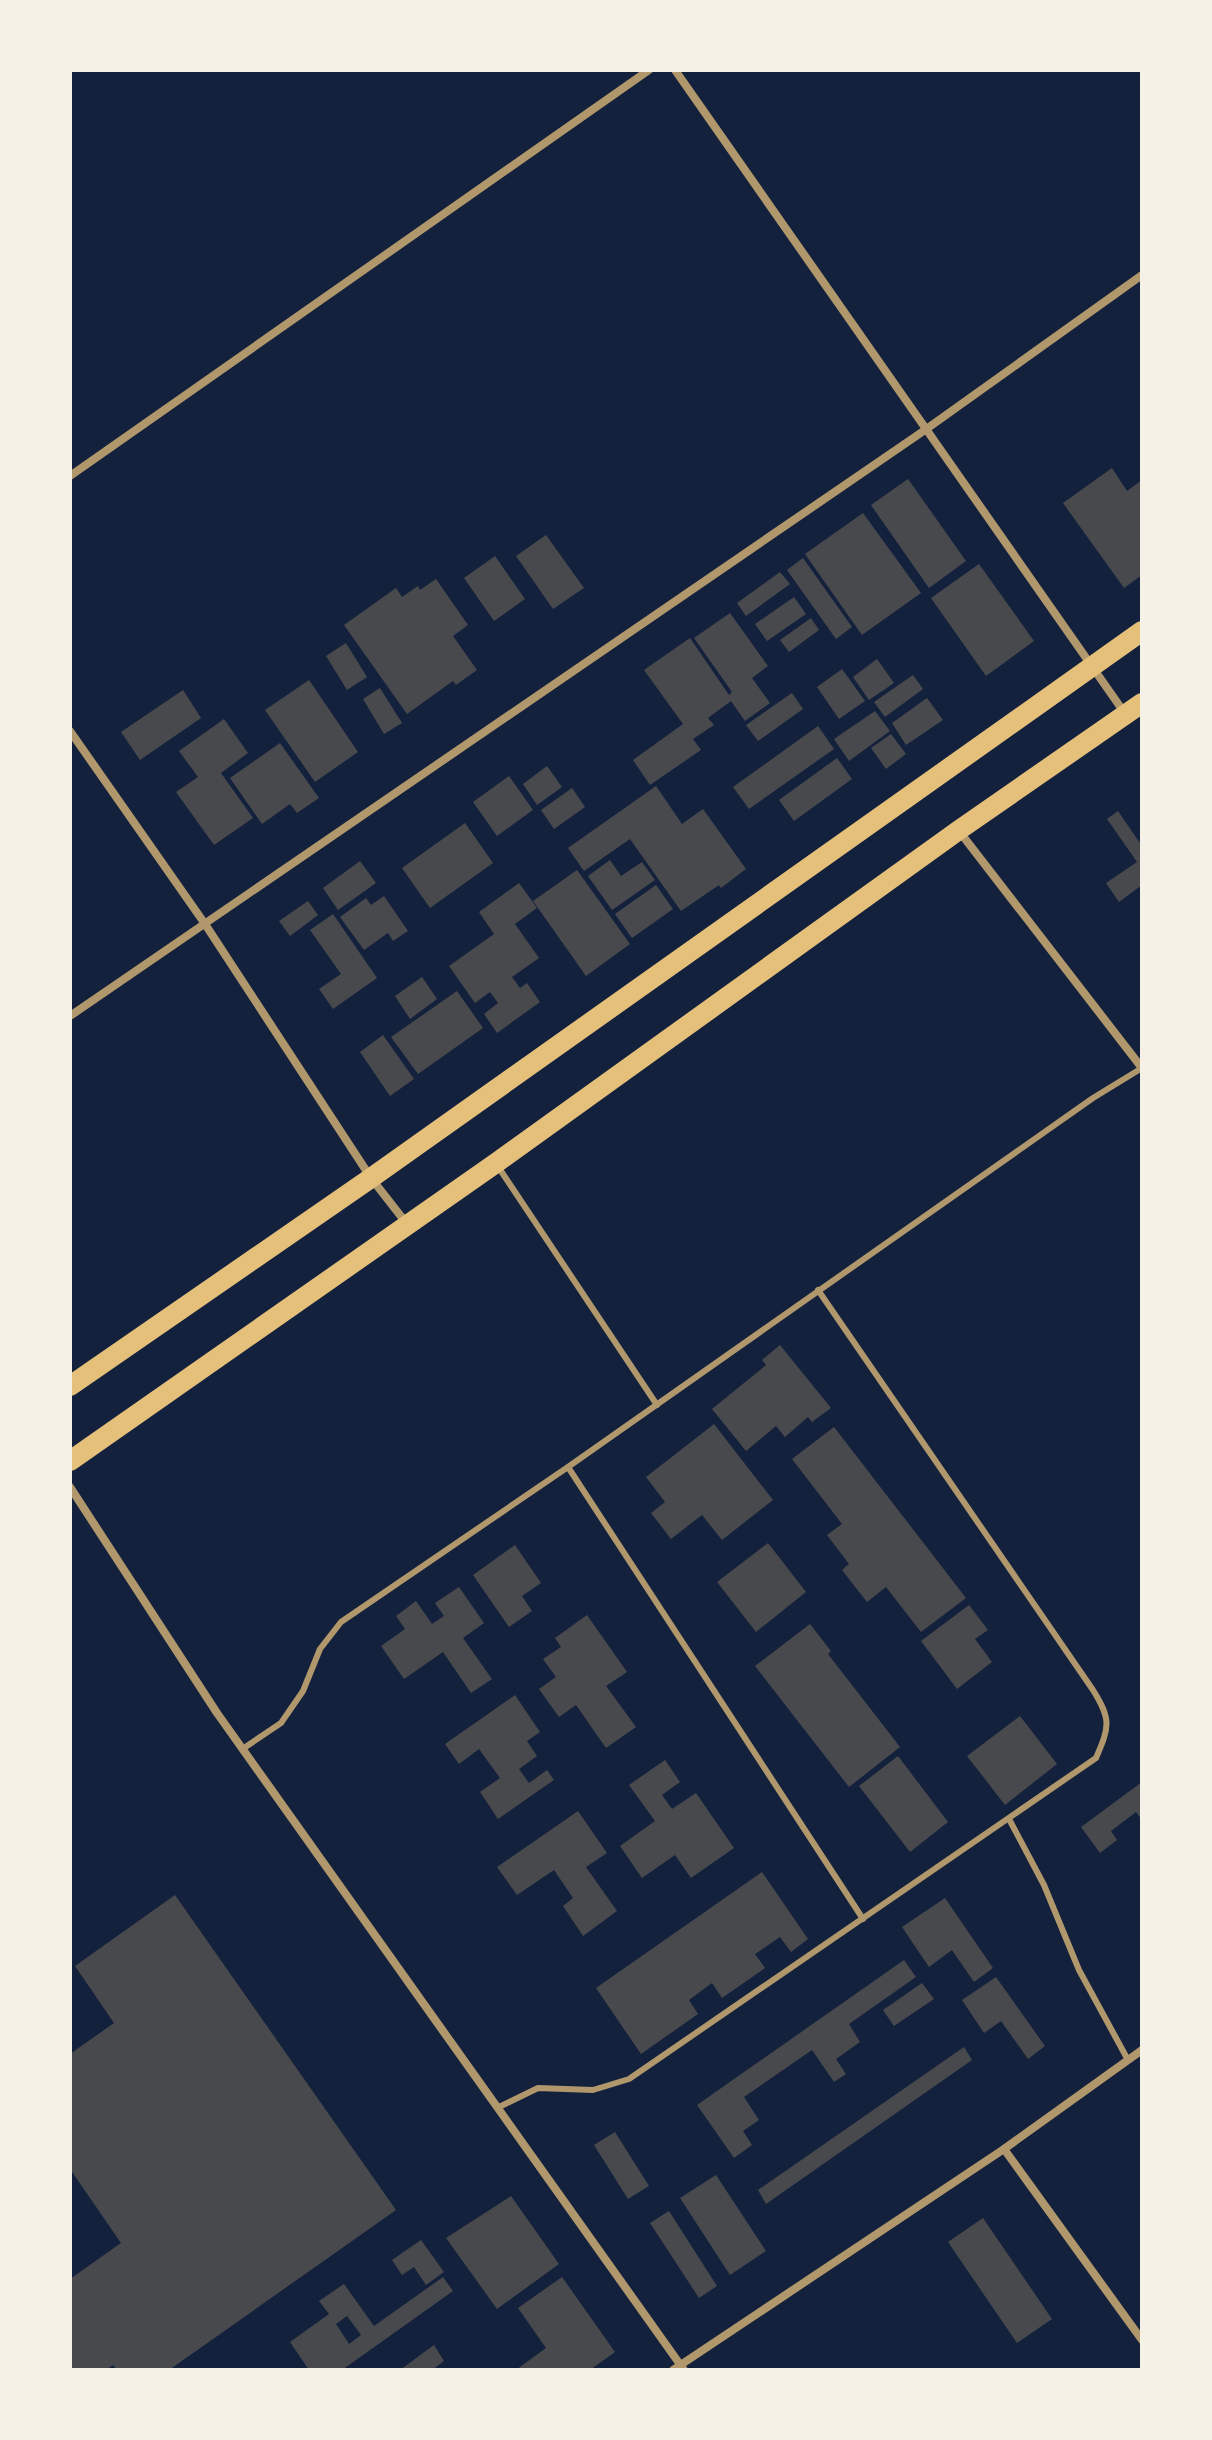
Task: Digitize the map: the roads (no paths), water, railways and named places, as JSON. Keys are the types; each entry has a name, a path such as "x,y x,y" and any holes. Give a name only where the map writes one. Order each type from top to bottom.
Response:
{"main road":[{"path":"70,1386 371,1178 1142,631"},
{"path":"70,1461 496,1163 959,830 1134,709"}],"street":[{"path":"70,476 649,70"},
{"path":"675,70 1092,666 1134,709"},
{"path":"70,1016 925,430 1142,275"},
{"path":"70,731 205,924 371,1178 407,1224"},
{"path":"959,830 1142,1068"},
{"path":"70,1487 217,1713 679,2368 1004,2149 1142,2050"},
{"path":"1004,2149 1142,2340"}],"lane":[{"path":"244,1748 281,1723 303,1691 320,1649 341,1622 657,1405 1093,1098 1142,1068"},
{"path":"496,1163 657,1405"},
{"path":"497,2108 538,2088 593,2090 629,2079 1096,1758 1106,1735 1106,1711 818,1290"},
{"path":"568,1467 863,1919"},
{"path":"1009,1819 1044,1885 1079,1970 1128,2060"}]}
